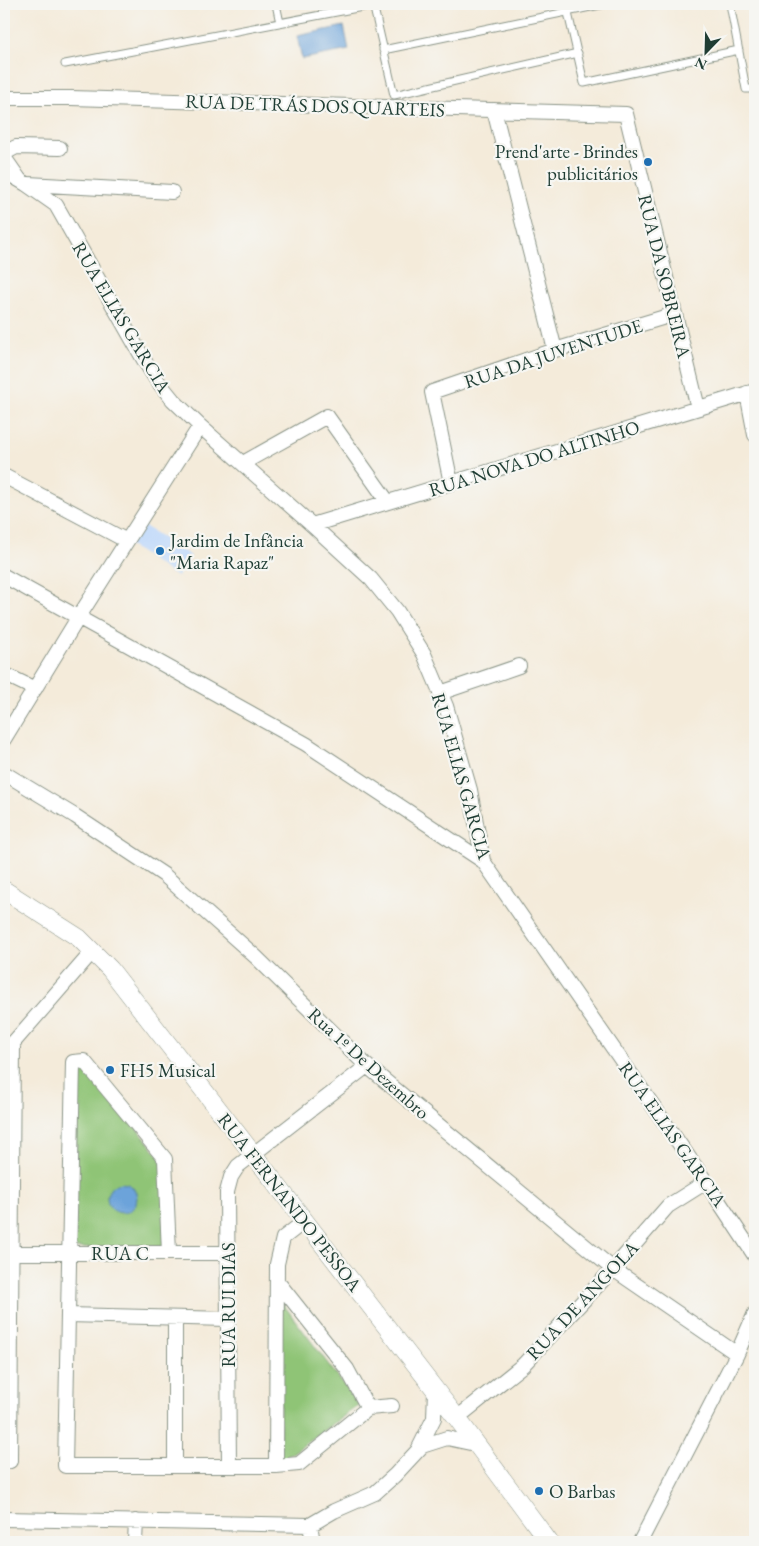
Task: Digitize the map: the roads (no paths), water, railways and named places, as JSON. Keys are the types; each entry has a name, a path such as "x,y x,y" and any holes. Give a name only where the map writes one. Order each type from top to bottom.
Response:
{"street":[{"name":"RUA DE TRÁS DOS QUARTEIS","path":"4,98 89,98 626,114"},
{"path":"494,110 554,350"},
{"name":"RUA DA SOBREIRA","path":"626,114 698,408"},
{"path":"4,152 16,147 60,148"},
{"name":"RUA ELIAS GARCIA","path":"4,171 56,205 156,379 173,400 371,579 397,611 424,654 446,706 470,790 483,861 706,1182 755,1256"},
{"path":"26,184 172,192"},
{"name":"RUA DA JUVENTUDE","path":"451,483 432,392 554,350 675,314"},
{"path":"751,392 755,435"},
{"name":"RUA NOVA DO ALTINHO","path":"312,525 751,392"},
{"path":"243,463 327,416 388,502"},
{"path":"4,740 78,618 200,426"},
{"path":"4,476 127,541"},
{"path":"4,576 306,744 483,861"},
{"path":"440,693 519,666"},
{"path":"4,674 35,689"},
{"name":"Rua 1º De Dezembro","path":"4,773 164,875 256,957 367,1066 613,1269 737,1354"},
{"name":"RUA FERNANDO PESSOA","path":"4,890 79,938 110,969 457,1418 549,1542"},
{"path":"4,1462 10,1462 12,1253 9,1089 13,1043 93,951"},
{"path":"169,1253 165,1159 84,1061 73,1062 66,1466 276,1466 299,1464 368,1408 392,1406"},
{"name":"RUA RUI DIAS","path":"229,1466 227,1192 231,1178 238,1166 367,1066"},
{"name":"RUA DE ANGOLA","path":"457,1418 523,1365 613,1269 668,1206 706,1182"},
{"path":"276,1466 277,1264 283,1238 306,1221"},
{"name":"RUA C","path":"12,1253 228,1253"},
{"path":"277,1281 347,1369 368,1408"},
{"path":"640,1542 737,1354 755,1313"},
{"path":"68,1316 228,1319"},
{"path":"175,1318 175,1466"},
{"path":"417,1451 434,1418 435,1390"},
{"path":"4,1519 310,1524 334,1510 375,1493 422,1446 447,1438 475,1444"},
{"path":"135,1542 136,1521"},
{"path":"310,1524 313,1542"}],"lane":[{"path":"276,4 280,23"},
{"path":"383,50 567,8 604,4"},
{"path":"730,4 746,89 755,89"},
{"path":"65,64 373,5 394,94 578,53"},
{"path":"567,8 584,82 739,50"},
{"path":"4,152 26,184"}],"water":[{"path":"344,26 349,50 302,59 297,36"},
{"path":"122,1183 133,1187 137,1198 133,1209 122,1213 111,1209 107,1198 111,1187"}],"place":[{"name":"Prend'arte - Brindes publicitários","path":"648,162"},
{"name":"Jardim de Infância \"Maria Rapaz\"","path":"160,551"},
{"name":"FH5 Musical","path":"110,1070"},
{"name":"O Barbas","path":"539,1491"}]}
